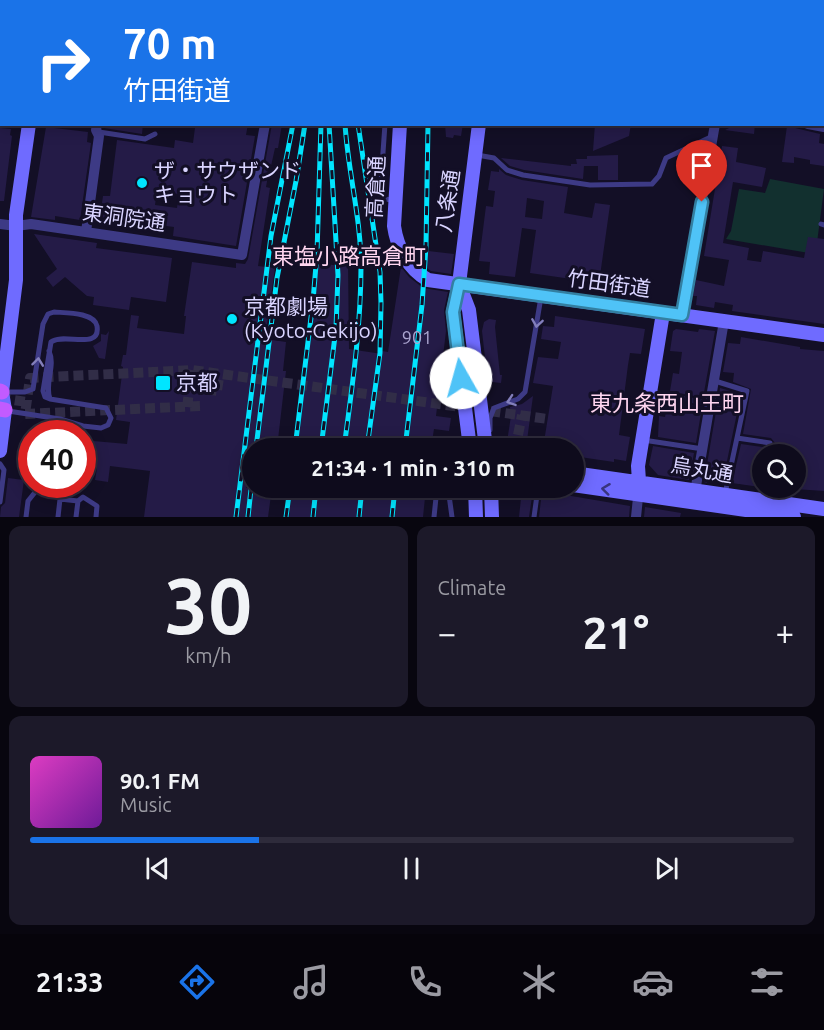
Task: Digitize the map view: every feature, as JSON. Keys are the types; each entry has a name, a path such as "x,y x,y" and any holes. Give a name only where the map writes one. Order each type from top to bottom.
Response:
{"street":[{"path":"0,451 5,318 16,269 16,226 29,126"},
{"name":"東洞院通","path":"0,224 16,226 31,224 242,255 265,126"},
{"name":"高倉通","path":"400,126 394,226 396,238 408,262 422,276 459,284"},
{"name":"八条通","path":"469,438 453,312 459,284 479,126"},
{"path":"86,232 98,146 97,128"},
{"path":"682,315 714,130"},
{"name":"八条通","path":"459,284 469,310 485,438"},
{"name":"竹田街道","path":"459,284 824,335"},
{"path":"636,517 639,487 638,466 663,313"},
{"path":"695,496 724,321"},
{"name":"烏丸通","path":"584,475 695,496 740,509 794,517"},
{"name":"烏丸通","path":"584,485 639,487"},
{"name":"烏丸通","path":"695,496 725,496 740,509 824,509"},
{"path":"475,498 476,517"},
{"path":"491,498 492,517"}],"lane":[{"path":"385,126 380,195 384,199 396,200"},
{"path":"97,128 145,139 155,134"},
{"path":"475,154 494,158 507,170 523,175 590,185 652,184 659,176 666,158 714,130"},
{"path":"493,438 490,421 492,411 497,405 518,399 525,392 541,295"},
{"path":"54,312 87,316 95,322 96,332 90,339 57,338 51,342 43,391 45,397 50,399 106,408 111,414 110,422 100,428 76,425 60,419 17,414 1,400 33,388 43,324 48,314 54,312"},
{"path":"714,381 754,393"},
{"path":"651,392 710,404"},
{"path":"725,496 747,392"},
{"path":"737,438 770,443"},
{"path":"643,440 703,449"},
{"path":"0,464 4,470 0,502"},
{"path":"26,517 28,501 36,491 58,493 60,499 58,517"},
{"path":"76,517 78,501 83,496 96,504 98,508 96,517"},
{"path":"434,517 436,498"},
{"path":"449,498 452,517"},
{"path":"534,517 537,498"},
{"path":"60,499 78,501"}],"green space":[{"path":"770,179 824,189 815,258 809,253 726,239 731,231 739,189 765,193"}],"building":[{"path":"104,126 143,126 142,134 104,128"},
{"path":"198,126 248,126 246,135 255,136 236,246 173,236 174,227 100,217 103,196 110,196 117,140 174,148 175,140 193,143 195,128","holes":["157,191 179,194 177,208 155,205"]},
{"path":"272,126 282,126 278,148 275,148 266,187 270,188 258,266 275,268 265,339 286,342 283,371 286,371 278,438 242,438 242,498 271,498 268,517 144,517 150,471 110,466 108,482 96,480 96,441 127,444 130,422 116,420 123,367 121,366 123,355 126,355 131,315 139,316 137,328 184,334 186,316 184,316 192,262 236,268 236,263 245,264 248,259"},
{"path":"445,126 463,126 461,136 446,137"},
{"path":"595,126 631,126 629,136 593,151"},
{"path":"733,126 755,126 754,134 725,130"},
{"path":"787,126 820,134 819,143 824,144 824,166 810,164 810,160 794,157 794,163 782,162"},
{"path":"46,127 88,132 87,142 91,143 80,220 55,216 55,220 31,217"},
{"path":"0,128 11,129 10,135 12,136 4,201 0,201"},
{"path":"722,146 738,148 736,162 766,168 762,187 733,182 723,243 749,248 747,260 761,262 763,251 804,258 808,237 824,239 824,324 732,311 733,305 715,302 714,308 696,305 697,296 693,296 696,280 724,286 729,260 704,256"},
{"path":"618,155 618,180 598,180 598,166 584,166 583,179 524,170 510,166 501,158 571,166 571,164 577,164 576,159 587,159 587,156"},
{"path":"499,169 506,175 522,180 568,187 564,213 592,218 595,203 610,205 599,283 530,273 536,230 522,228 515,277 489,274 490,262 479,261 486,206 493,207 495,191 488,190 491,171 499,172","holes":["527,198 544,201 542,219 525,217"]},
{"path":"34,234 97,243 96,248 172,258 166,302 131,297 129,310 93,305 94,297 87,296 65,277 53,287 46,278 57,269"},
{"path":"411,249 454,254 451,274 431,271 421,264"},
{"path":"340,262 348,262 349,349 382,354 382,351 388,352 401,267 423,288 448,292 444,310 446,331 436,416 451,418 449,431 434,429 433,438 298,438 318,263 340,266"},
{"path":"555,316 645,329 641,354 630,353 628,365 619,435 630,437 626,461 614,459 614,462 584,458 584,438 545,438 553,386 533,383 538,357 558,359 561,342 541,339 543,326 554,327"},
{"path":"489,319 496,320 501,383 492,382 487,375 482,331 484,322"},
{"path":"676,329 698,332 699,329 715,331 703,398 670,391 673,373 679,374 682,352 670,351 673,331"},
{"path":"109,331 105,359 99,358 93,346 101,341 101,334 106,335"},
{"path":"741,337 800,347 800,349 824,351 824,491 806,490 806,444 774,444 771,438 743,434 751,389 733,382 734,373 723,372 728,343 740,344"},
{"path":"720,388 741,394 723,480 708,477 707,483 704,482"},
{"path":"533,396 527,438 508,438 510,407 522,404"},
{"path":"668,400 702,407 696,443 658,437 659,416 665,417"},
{"path":"741,444 752,446 752,486 732,483"},
{"path":"653,446 694,453 689,480 658,475 649,465"},
{"path":"8,478 18,479 18,498 22,498 19,517 0,517 1,507 5,503"},
{"path":"291,498 425,498 423,517 289,517"},
{"path":"521,498 532,498 529,517 519,517"},
{"path":"541,498 583,498 630,506 629,517 539,517"},
{"path":"645,507 681,513 680,517 644,517"}],"tunnel":[{"path":"200,406 25,414 30,378 192,370 548,419"},
{"path":"187,407 192,370"},
{"path":"211,395 214,372"},
{"path":"213,384 226,386"},
{"path":"0,398 27,402"},
{"path":"518,435 522,415"}],"railway":[{"path":"236,517 271,236 293,126"},
{"path":"257,438 277,278 305,126"},
{"path":"296,438 317,253 321,126"},
{"path":"322,438 336,328 338,275 329,126"},
{"path":"345,126 359,230 361,266 358,335 345,438"},
{"path":"358,126 380,272 380,353 368,438"},
{"path":"406,438 422,305 426,246 428,126"},
{"path":"248,517 250,498"},
{"path":"286,517 289,498"},
{"path":"313,517 315,498"},
{"path":"359,517 361,498"},
{"path":"392,517 394,498"}],"place":[{"name":"ザ・サウザンド キョウト","path":"142,183"},
{"name":"京都劇場 (Kyoto-Gekijo)","path":"232,319"},
{"name":"京都","path":"163,383"}],"district":[{"name":"東塩小路高倉町","path":"349,256"},
{"name":"東九条西山王町","path":"667,403"}],"route":[{"path":"461,378 453,312 459,284 682,315 702,202"}]}
